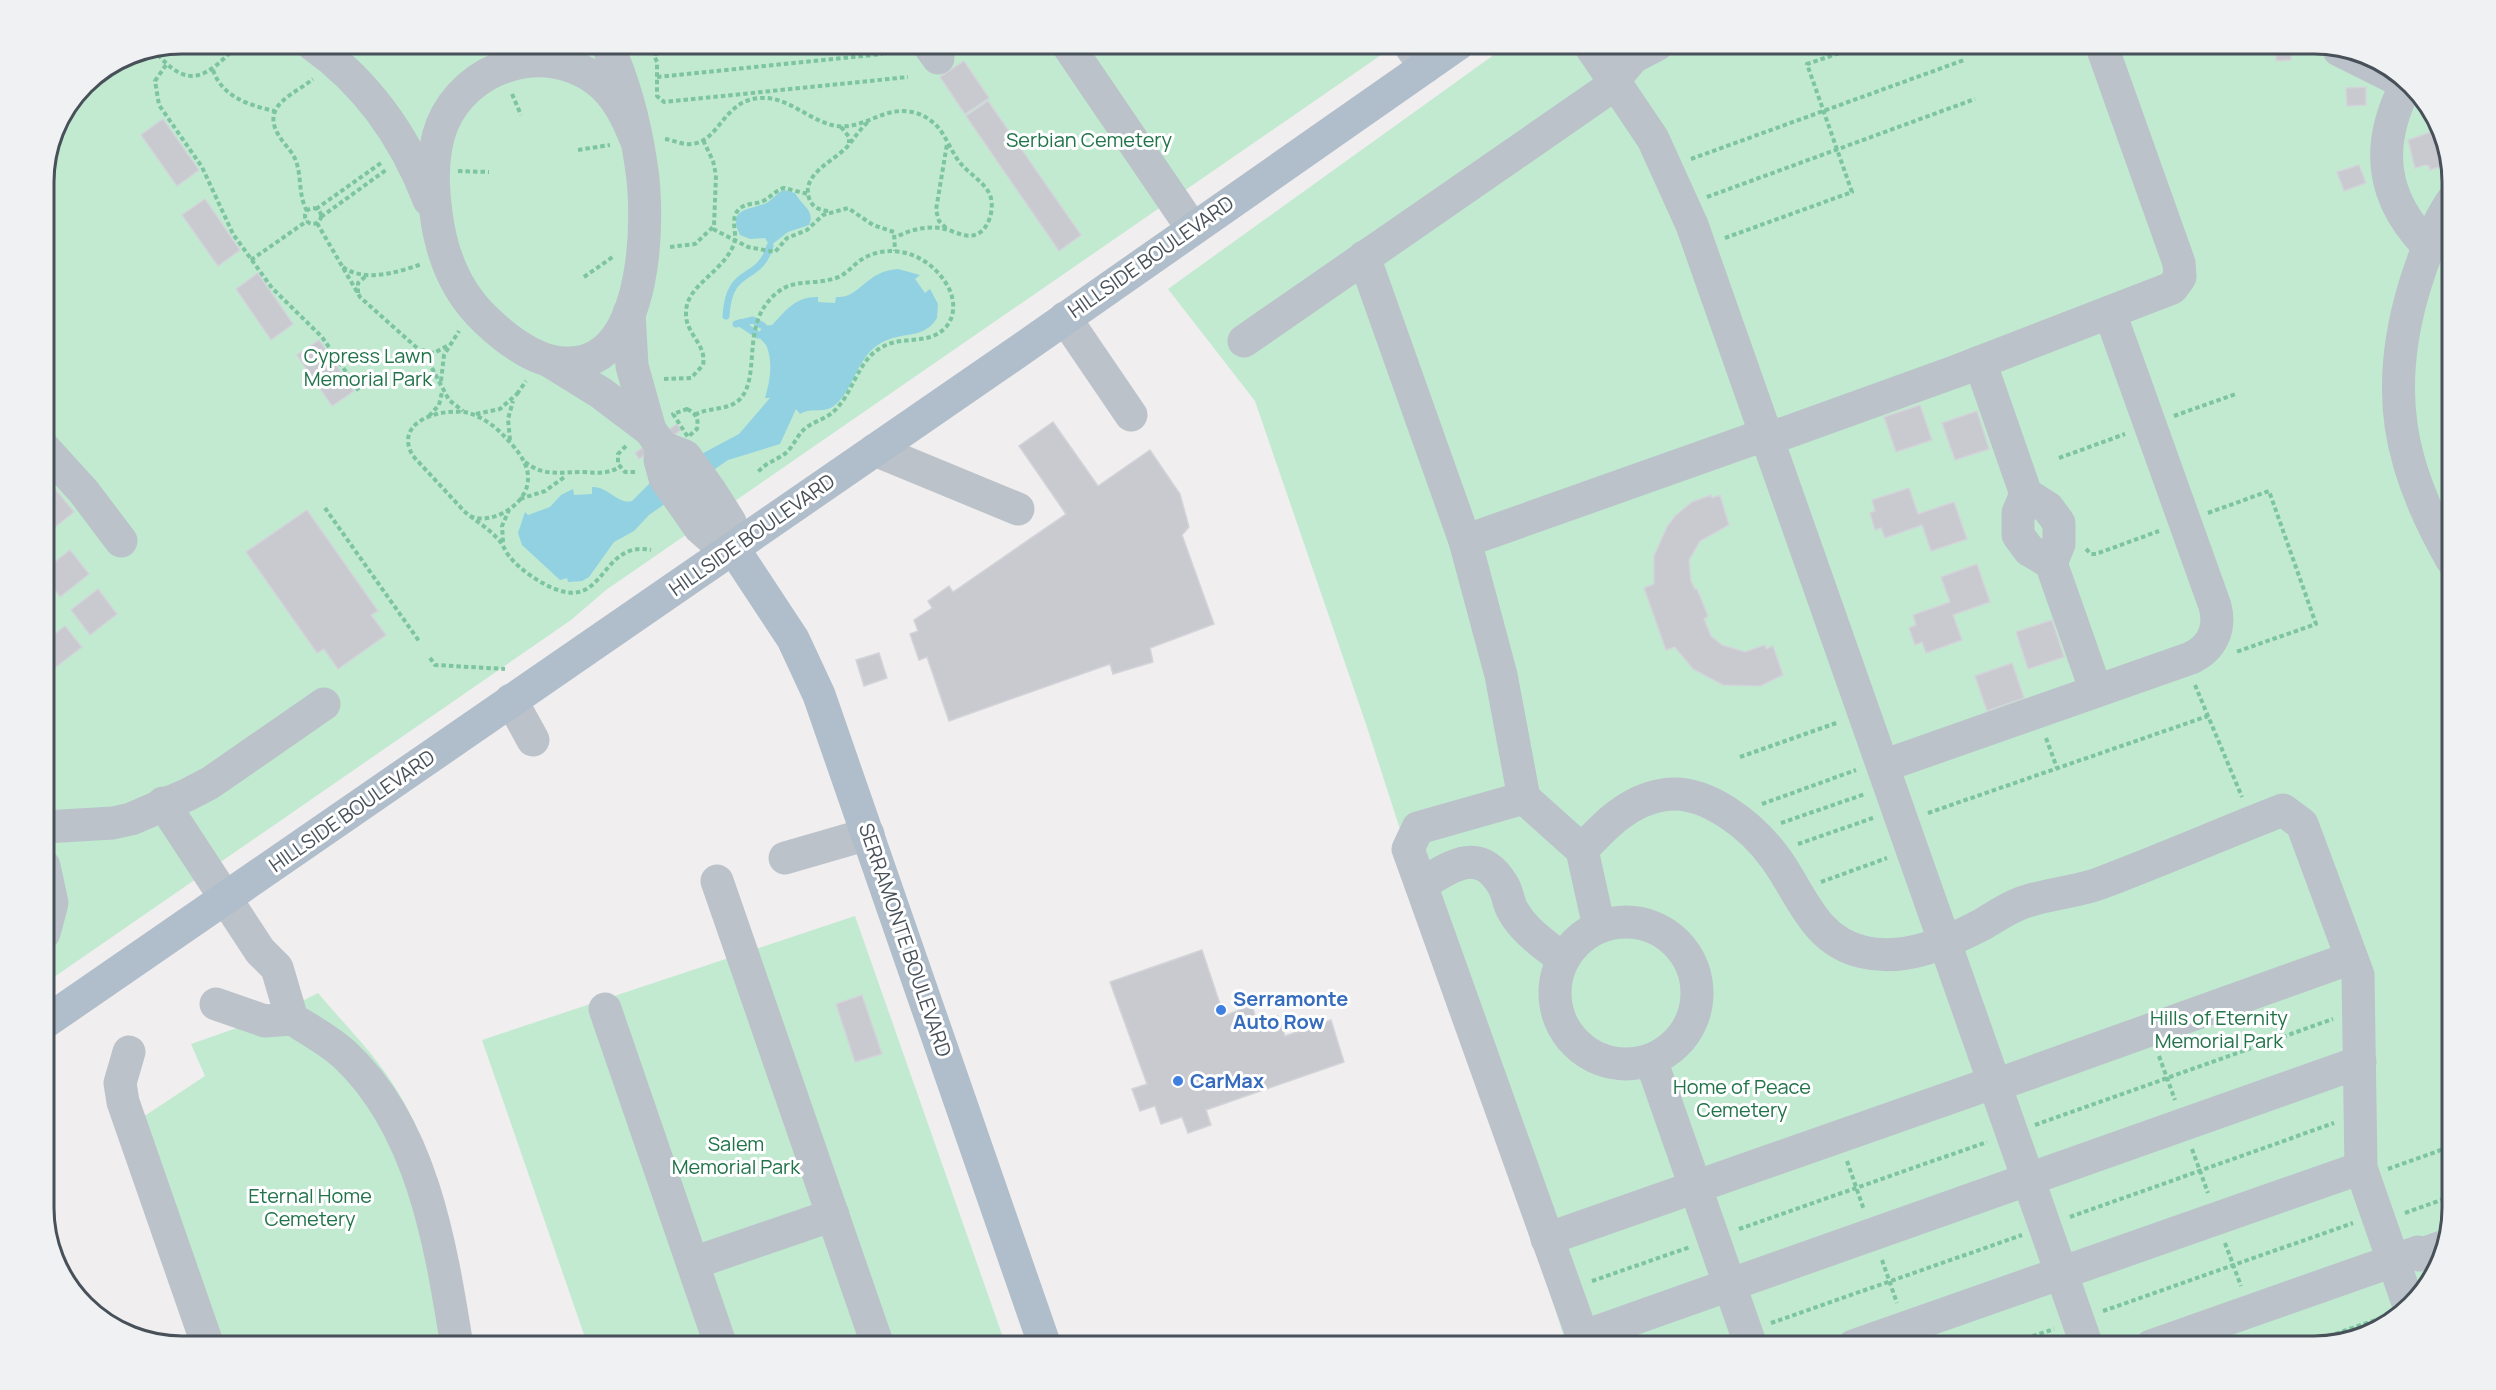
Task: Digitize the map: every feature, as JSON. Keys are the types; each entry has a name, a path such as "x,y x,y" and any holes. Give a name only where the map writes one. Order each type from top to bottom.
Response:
{"main road":[{"name":"HILLSIDE BOULEVARD","path":"54,1016 225,898 508,685 733,548 1065,318 1192,228 1417,55"},
{"name":"SERRAMONTE BOULEVARD","path":"733,548 805,660 868,834 1042,1336"}],"street":[{"path":"325,54 363,89 388,120 423,184 442,245 463,292 478,312 508,338 601,393 654,453 689,461 699,500 730,522 733,548"},
{"path":"553,62 574,54"},
{"path":"545,359 574,363 598,356 617,338 629,314 640,271 644,230 644,184 624,86 611,54"},
{"path":"1080,54 1192,228"},
{"path":"1596,54 1644,123 1668,168 1684,205 1766,436 1874,775 1945,941 2083,1336"},
{"path":"1244,340 1605,91 1633,57 1639,54"},
{"path":"1465,541 1750,440 1785,433 2166,292 2177,283 2181,270 2105,54"},
{"path":"442,245 435,203 437,140 448,111 470,85 500,67 518,62 553,62 580,70 597,80 621,108 637,142"},
{"path":"2402,90 2387,132 2386,166 2395,200 2402,213 2429,247"},
{"path":"388,120 417,123 448,111"},
{"path":"2442,221 2429,247 2407,318 2400,353 2397,388 2402,437 2414,480 2442,539"},
{"path":"1364,257 1465,541 1501,675 1524,798 1582,850 1599,927"},
{"path":"1874,775 2037,712 2187,660 2200,654 2211,642 2217,626 2217,613 2110,313"},
{"path":"629,314 632,366 654,453"},
{"path":"1065,318 1131,416"},
{"path":"1980,362 2026,494 2018,513 2018,535 2029,550 2051,563 2096,692"},
{"path":"875,450 1018,510"},
{"path":"54,459 84,492 121,541"},
{"path":"508,685 533,740"},
{"path":"54,827 113,824 130,819 210,783 324,704"},
{"path":"1582,850 1622,812 1664,794 1710,803 1758,838 1812,920 1825,933 1859,951 1903,956 1945,941 2016,905 2098,884 2283,810 2302,824 2359,981 2362,1173 2393,1261 2398,1304"},
{"path":"1524,798 1418,828 1408,849 1582,1336"},
{"path":"163,803 260,951 277,968 292,1019"},
{"path":"785,858 868,834"},
{"path":"1421,885 1454,864 1470,861 1482,864 1493,870 1504,887 1512,910 1523,926 1563,958"},
{"path":"717,880 874,1336"},
{"path":"1630,921 1662,930 1675,940 1693,969 1697,985 1693,1017 1677,1043 1652,1060 1622,1064 1607,1062 1579,1047 1568,1035 1556,1006 1557,974 1563,958 1572,945 1599,927 1630,921"},
{"path":"1547,1239 2351,958"},
{"path":"216,1004 265,1021 292,1019 344,1054 364,1074 400,1133 431,1211 443,1260 455,1336"},
{"path":"605,1009 718,1336"},
{"path":"129,1053 120,1083 123,1102 204,1336"},
{"path":"1652,1060 1747,1336"},
{"path":"1599,1336 1729,1285 2360,1062"},
{"path":"1884,1336 2217,1219 2362,1173"},
{"path":"693,1263 833,1215"},
{"path":"2181,1336 2393,1261 2435,1249"}],"path":[{"path":"159,56 166,65 183,75 204,74 213,70 230,54"},
{"path":"274,111 287,96 309,82 321,54"},
{"path":"654,54 657,96 661,101 756,95 908,77"},
{"path":"657,77 882,54"},
{"path":"1699,247 1852,192 1807,64 1836,54"},
{"path":"1668,168 1964,60"},
{"path":"166,65 155,81 159,105 202,167 225,219 251,260 295,314 322,338 359,392"},
{"path":"213,70 218,83 230,94 249,104 274,111"},
{"path":"578,150 662,139 692,144 703,140 734,107 756,95 780,101 836,126 847,134 847,147"},
{"path":"1684,205 1975,99"},
{"path":"274,111 278,135 297,164 300,196 307,211 307,221"},
{"path":"836,126 851,126 891,111 920,114 936,125 962,165 987,190 992,203 988,223 981,232 967,235 939,228 917,229 896,237"},
{"path":"808,194 815,174 847,147 857,132 874,117"},
{"path":"945,139 947,152 936,210 939,221 950,230"},
{"path":"660,248 695,244 713,229 716,175 713,161 703,140"},
{"path":"307,211 316,209 381,163"},
{"path":"307,221 310,224 316,223 386,170"},
{"path":"660,379 692,378 703,365 704,352 687,320 687,302 697,287 720,268 735,240 734,218 741,208 763,202 784,188 808,194 816,208 831,211 852,209 873,225 893,230 896,237 895,251"},
{"path":"316,209 321,217"},
{"path":"713,229 748,247 771,252 777,251 787,238 807,230 831,211"},
{"path":"251,260 307,221"},
{"path":"316,223 360,297 416,346 433,366 449,400 495,427 522,459 528,479 526,489 502,526 504,547"},
{"path":"337,260 351,272 369,275 408,269 442,245"},
{"path":"695,415 729,407 742,397 749,379 753,337 758,321 771,298 791,284 838,277 868,255 895,251 923,259 942,277 952,297 953,313 950,322 944,329 929,338 896,341 881,347 861,369 834,412 804,429 785,453 767,463 758,472"},
{"path":"584,277 618,253"},
{"path":"360,297 358,283 369,275"},
{"path":"416,346 426,352 434,353 450,342 478,312"},
{"path":"426,418 440,405 441,362 450,342"},
{"path":"545,359 518,393 500,409 483,414 450,412 418,421 410,429 408,440 410,451 470,516 495,536 514,561 544,583 568,592 586,589 598,581 614,559 623,552 634,549 651,550"},
{"path":"515,449 507,426 510,411 518,393"},
{"path":"687,409 695,415 697,429 688,437 673,414 687,409"},
{"path":"627,446 654,453 632,473 620,467 617,457 620,451 627,446"},
{"path":"522,459 546,473 604,473 620,467"},
{"path":"470,516 482,520 494,518 515,503 545,490 571,474"},
{"path":"325,508 419,641"},
{"path":"430,658 435,664 508,685"},
{"path":"2187,660 2253,822"},
{"path":"2037,712 2057,768"},
{"path":"1927,814 2208,716"},
{"path":"1740,757 1849,719"},
{"path":"1758,838 1874,775"},
{"path":"1758,838 1761,804 1874,775"},
{"path":"1758,838 1882,814"},
{"path":"1794,891 1896,855"},
{"path":"2028,1127 2360,1009"},
{"path":"2150,1030 2258,1336"},
{"path":"2061,1221 2361,1114"},
{"path":"1566,1291 1995,1139"},
{"path":"2362,1173 2442,1149"},
{"path":"2094,1314 2233,1265 2442,1199"},
{"path":"1758,1336 2028,1233"},
{"path":"2331,1335 2387,1313"},
{"path":"2034,1336 2061,1326"}],"green space":[{"name":"Cypress Lawn Memorial Park","path":"174,54 1383,54 606,590 571,620 54,977 54,174 58,149 67,125 80,104 104,80 125,67 141,61"},
{"path":"1495,54 2314,54 2347,58 2378,71 2392,80 2416,104 2425,118 2438,149 2442,174 2442,1208 2438,1241 2425,1272 2416,1286 2392,1310 2378,1319 2347,1332 2314,1336 1564,1336 1366,724 1255,401 1168,289"},
{"name":"Salem Memorial Park","path":"855,916 1002,1336 585,1336 482,1040"},
{"name":"Eternal Home Cemetery","path":"318,993 383,1069 409,1112 424,1144 435,1176 449,1242 463,1336 217,1336 140,1119 205,1076 191,1044 277,1014"}],"water":[{"path":"784,190 795,193 807,208 811,216 809,225 788,232 770,246 765,238 750,239 740,235 736,220 738,215 767,203"},
{"path":"898,269 920,275 915,279 925,293 930,289 938,304 937,318 926,330 889,339 873,349 866,356 842,398 831,408 800,414 796,409 780,444 728,460 649,515 634,531 614,542 589,577 582,581 568,582 567,578 560,580 522,545 518,533 525,512 528,515 550,507 561,495 573,489 574,495 592,494 592,487 603,489 627,502 632,501 653,480 739,434 770,398 765,398 770,372 769,353 758,335 763,326 772,325 792,305 803,299 818,297 818,302 835,303 836,297 851,294 878,274"}],"building":[{"path":"2276,54 2291,54 2291,60 2276,61"},
{"path":"964,61 989,98 965,114 940,77"},
{"path":"2366,87 2366,105 2347,106 2346,88"},
{"path":"988,101 1081,235 1059,251 966,116"},
{"path":"163,119 199,170 177,186 141,135"},
{"path":"2431,132 2441,167 2430,170 2429,166 2425,165 2415,168 2408,140"},
{"path":"2359,165 2366,183 2344,191 2337,172"},
{"path":"205,199 240,250 218,266 182,215"},
{"path":"258,273 293,324 271,340 236,289"},
{"path":"319,340 354,391 332,406 297,355"},
{"path":"1920,405 1932,440 1896,452 1884,417"},
{"path":"1977,411 1989,449 1955,460 1942,423"},
{"path":"1053,422 1098,486 1150,450 1180,494 1189,527 1182,535 1214,624 1150,648 1153,662 1113,674 1110,664 949,721 927,657 919,660 910,634 918,631 914,620 932,608 928,601 949,586 953,592 1066,514 1019,446"},
{"path":"677,424 681,430 639,459 635,453"},
{"path":"54,487 74,512 54,528"},
{"path":"1909,488 1918,514 1954,502 1967,539 1931,551 1922,525 1885,538 1881,528 1875,530 1870,513 1875,511 1872,500"},
{"path":"1711,495 1712,498 1720,495 1729,525 1700,541 1689,560 1691,581 1697,589 1708,616 1704,619 1711,636 1722,645 1745,652 1765,645 1766,649 1773,646 1783,675 1760,686 1723,685 1693,669 1675,647 1666,650 1644,588 1654,584 1654,556 1667,527 1675,516 1692,502"},
{"path":"307,510 378,611 371,615 386,635 338,669 324,649 317,653 246,552"},
{"path":"70,550 89,574 60,597 54,589 54,562"},
{"path":"1977,564 1990,602 1953,615 1962,640 1926,653 1922,642 1915,645 1909,628 1916,625 1913,615 1950,602 1941,577"},
{"path":"98,589 117,614 90,635 71,610"},
{"path":"2052,620 2064,657 2028,669 2016,632"},
{"path":"65,626 82,647 54,668 54,634"},
{"path":"879,653 887,678 864,686 856,660"},
{"path":"2012,663 2024,698 1987,711 1975,676"},
{"path":"1202,950 1224,1016 1252,1005 1257,1023 1278,1016 1285,1036 1331,1020 1344,1062 1206,1110 1211,1125 1188,1133 1182,1117 1161,1124 1155,1106 1140,1111 1132,1089 1147,1084 1110,982"},
{"path":"862,995 882,1054 855,1062 836,1004"}],"waterway":[{"path":"726,316 728,300 733,288 738,281 759,266 770,246"},
{"path":"736,324 753,320 763,326"},
{"path":"740,323 758,335"}],"place":[{"name":"Serramonte Auto Row","path":"1221,1010"},
{"name":"CarMax","path":"1178,1081"}],"park label":[{"name":"Serbian Cemetery","path":"1089,140"},
{"name":"Hills of Eternity Memorial Park","path":"2219,1030"},
{"name":"Home of Peace Cemetery","path":"1742,1098"}]}
